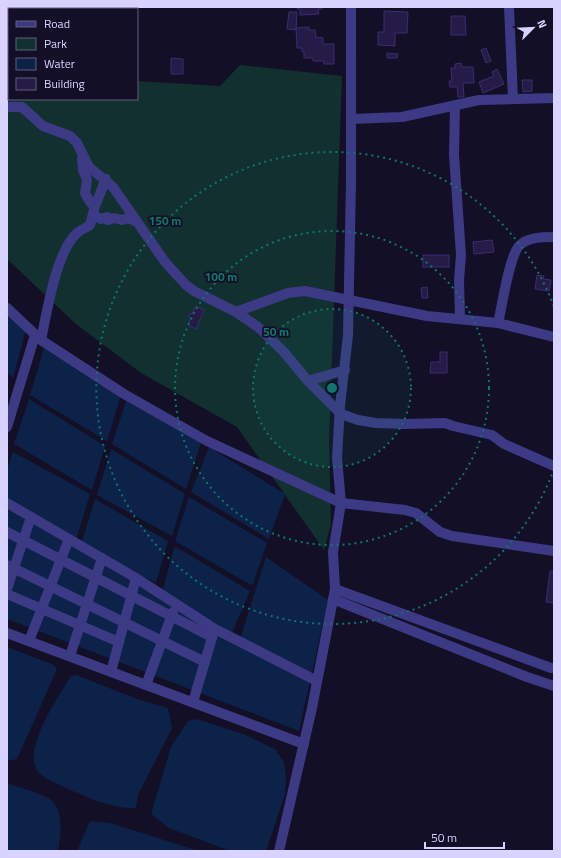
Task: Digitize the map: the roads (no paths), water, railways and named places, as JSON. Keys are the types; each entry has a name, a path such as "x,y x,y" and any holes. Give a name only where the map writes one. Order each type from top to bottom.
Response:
{"street":[{"path":"103,8 118,7"},
{"path":"279,851 304,744 334,594 333,552 341,503 337,458 348,335 351,7"},
{"path":"509,7 513,99"},
{"path":"351,119 402,117 479,100 554,98"},
{"path":"455,105 454,155 461,255 459,280 460,318"},
{"path":"7,107 22,107 42,126 70,136 77,143 89,167 106,179 165,262 186,285 194,291 236,312 258,327 283,351 308,380 341,414 358,420 376,423 445,423 492,435 504,444 554,466"},
{"path":"82,154 83,170 87,180 85,193 94,210 101,219 107,217 108,220 114,218 122,220 128,218 137,222"},
{"path":"7,427 68,243 78,231 90,225 106,179"},
{"path":"498,323 513,256 519,246 531,239 554,237"},
{"path":"236,312 297,291 427,316 460,318 498,323 554,337"},
{"path":"7,308 38,337 124,394 207,440 341,503 405,510 416,513 440,532 452,536 554,551"},
{"path":"308,380 345,370"},
{"path":"7,503 176,602 214,633"},
{"path":"7,588 10,566 23,541 31,517"},
{"path":"7,532 171,616 214,633 317,681"},
{"path":"29,641 69,539"},
{"path":"70,656 102,558"},
{"path":"10,566 87,603 124,624 204,662"},
{"path":"111,672 136,578"},
{"path":"7,594 119,642"},
{"path":"334,594 551,668"},
{"path":"334,594 527,677 554,686"},
{"path":"146,685 163,642 176,602"},
{"path":"7,633 304,744"},
{"path":"192,702 214,633"}],"water":[{"path":"7,313 26,330 13,378 7,373"},
{"path":"44,348 121,395 107,441 30,395"},
{"path":"127,398 201,443 186,489 112,444"},
{"path":"29,399 105,446 92,490 14,444"},
{"path":"209,447 285,494 269,539 191,492"},
{"path":"111,449 185,494 172,536 97,495"},
{"path":"13,452 90,494 76,540 7,501 7,470"},
{"path":"189,497 267,543 253,584 251,585 175,541"},
{"path":"95,499 168,541 156,583 81,544"},
{"path":"7,509 239,642 266,557 328,600 299,731 7,619"},
{"path":"176,547 250,591 232,633 163,589 174,548"},
{"path":"7,647 54,665 57,669 17,759 7,761"},
{"path":"76,675 140,700 168,708 172,728 138,795 136,808 112,805 75,792 42,776 34,763 34,751 43,724 71,676"},
{"path":"197,719 243,734 275,749 284,762 286,777 285,794 266,851 230,851 169,828 151,814 171,747 188,721"},
{"path":"7,783 43,795 55,804 60,817 60,839 58,851 7,851"},
{"path":"90,821 110,823 199,851 77,851"}]}
